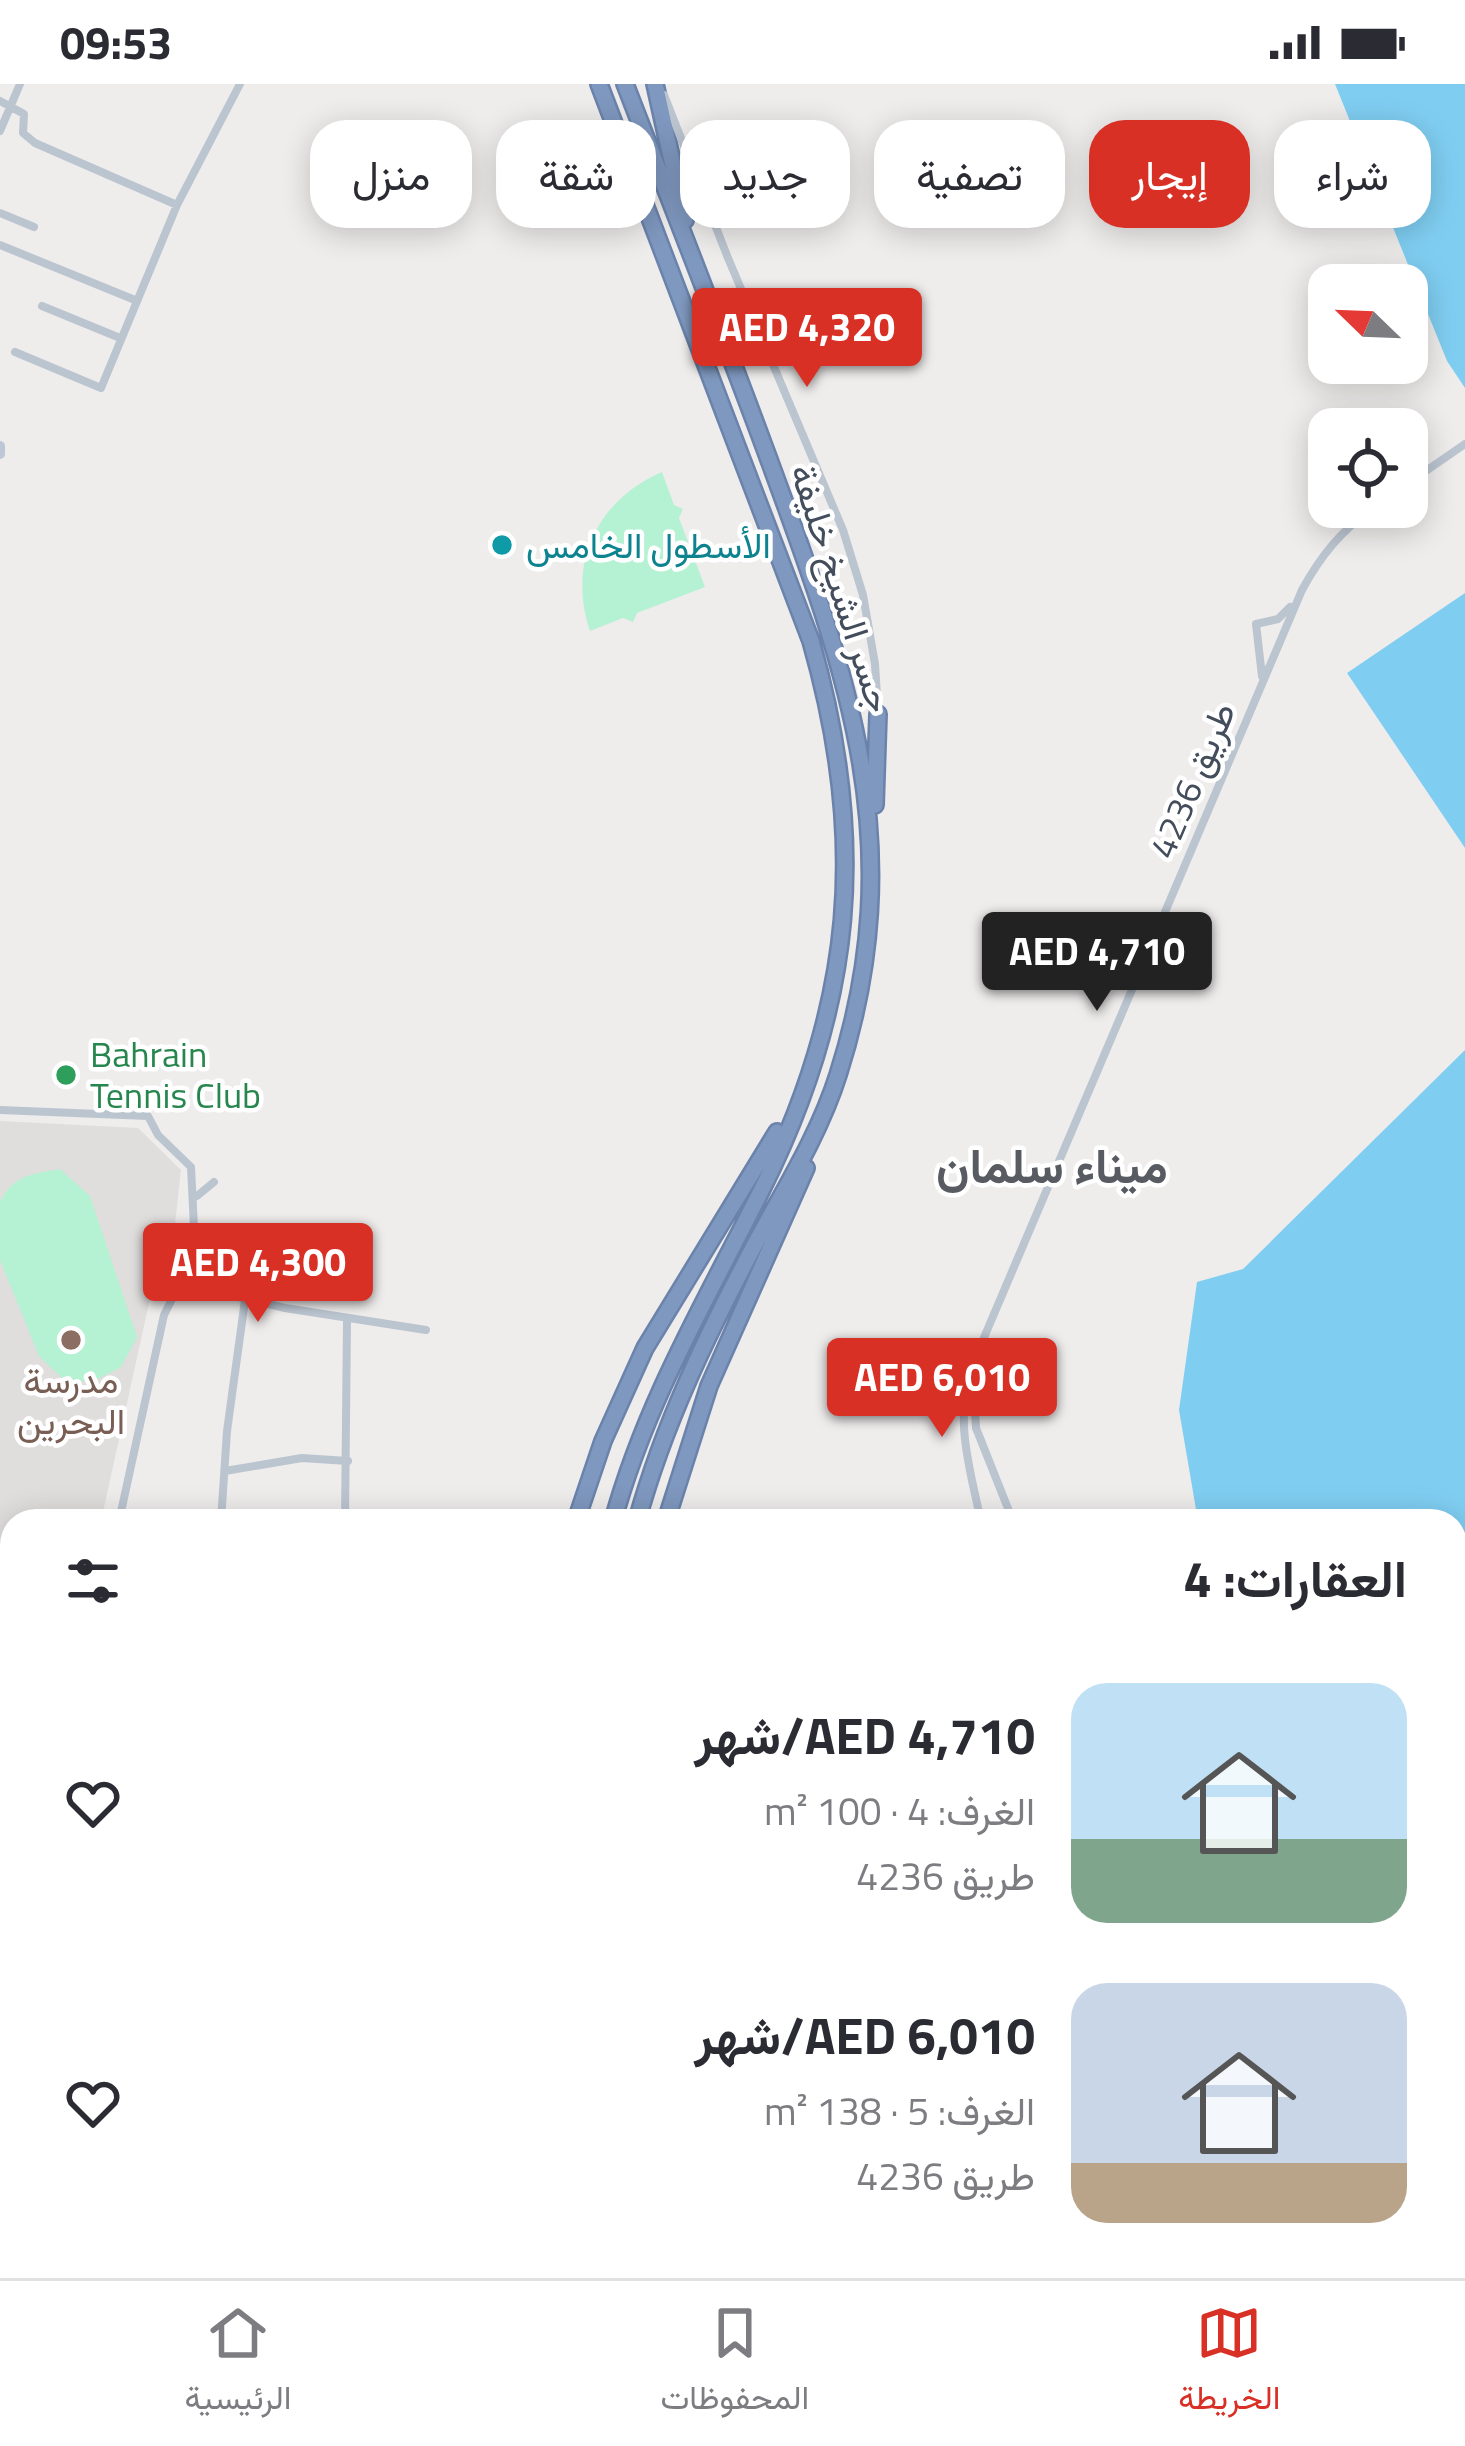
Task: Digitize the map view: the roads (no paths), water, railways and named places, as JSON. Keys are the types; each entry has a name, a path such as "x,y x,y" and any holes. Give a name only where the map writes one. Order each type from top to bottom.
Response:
{"highway":[{"name":"جسر الشيخ خليفة","path":"599,84 811,641 835,727 843,782 844,899 831,994 811,1072 760,1192 658,1390 617,1509"},
{"name":"جسر الشيخ خليفة","path":"625,84 686,235 830,627 865,769 870,898 865,952 845,1051 824,1114 679,1396 641,1509"},
{"path":"657,84 686,235"},
{"path":"869,831 877,780 878,714"},
{"path":"580,1509 603,1441 645,1348 811,1072"},
{"path":"670,1509 709,1386 810,1159 824,1114"}],"street":[{"path":"0,131 20,84"},
{"path":"15,352 100,388 177,206 240,84"},
{"path":"657,84 843,530 863,595 878,714"},
{"path":"0,101 24,114 23,133 35,142 177,206"},
{"path":"0,213 34,227"},
{"path":"0,245 135,300"},
{"path":"42,306 120,338"},
{"path":"1428,470 1465,444"},
{"path":"1302,590 1321,556 1348,528"},
{"name":"طريق 4236","path":"1262,684 1256,624 1284,615 1302,590"},
{"name":"طريق 4236","path":"980,1509 962,1421 963,1396 974,1361 1302,590"},
{"path":"0,1111 148,1116 158,1135 189,1162 194,1178 192,1240 180,1283 164,1315 122,1509"},
{"path":"194,1203 202,1189 214,1182"},
{"path":"180,1283 245,1300 426,1330"},
{"path":"222,1509 245,1300"},
{"path":"346,1509 347,1319"},
{"name":"طريق 4236","path":"974,1361 976,1428 1007,1509"},
{"path":"225,1471 302,1458 348,1461"}],"water":[{"path":"1335,84 1465,84 1465,388 1447,361 1428,314 1428,264 1408,264 1393,228 1431,228 1431,120 1350,120"},
{"path":"1465,593 1465,848 1347,673"},
{"path":"1465,1050 1465,1509 1196,1509 1179,1410 1197,1282 1243,1269"}],"place":[{"name":"الأسطول الخامس","path":"502,545"},
{"name":"Bahrain Tennis Club","path":"66,1075"},
{"name":"مدرسة البحرين","path":"71,1340"}],"district":[{"name":"ميناء سلمان","path":"1052,1166"}]}
